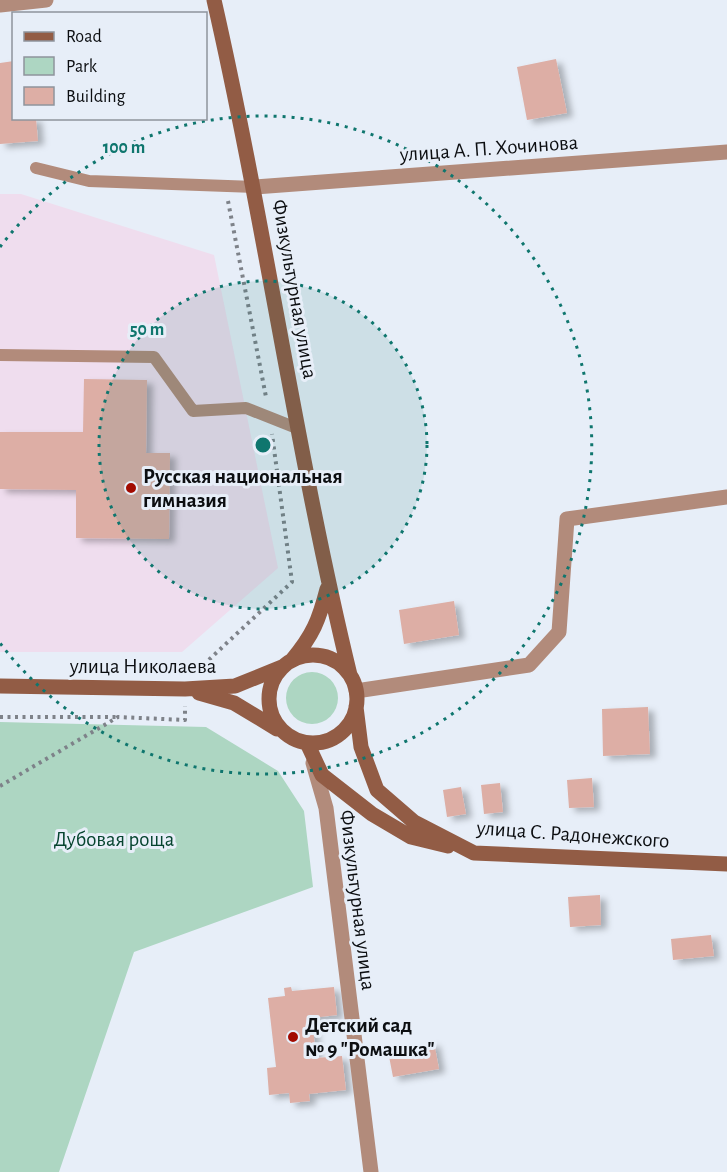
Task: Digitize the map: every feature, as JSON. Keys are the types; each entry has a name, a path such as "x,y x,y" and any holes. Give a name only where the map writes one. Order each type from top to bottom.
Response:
{"street":[{"path":"0,5 46,0"},
{"name":"Физкультурная улица","path":"214,0 255,187 328,586 356,691 356,707 344,731 333,739 307,743 326,808 371,1172"},
{"name":"улица А. П. Хочинова","path":"255,187 727,152"},
{"path":"356,691 529,665 559,632 567,519 727,497"},
{"name":"Физкультурная улица","path":"284,734 275,723 269,701 273,679 310,639 318,623 328,586"},
{"path":"287,664 317,655 336,662 350,675"},
{"name":"улица Николаева","path":"0,686 184,689 235,686 287,664"},
{"path":"184,689 234,703 284,734 307,743 322,775 372,814 411,837 474,853"},
{"name":"улица С. Радонежского","path":"356,707 361,747 376,790 414,822 474,853 727,864"}],"lane":[{"path":"36,168 89,181 255,187"},
{"path":"0,355 154,357 193,411 246,408 299,429"}],"path":[{"path":"0,717 118,717 185,720 184,689 194,673 292,582 270,418 225,186"},
{"path":"0,786 118,717"}],"shaded area":[{"name":"Русская национальная гимназия","path":"0,194 21,194 214,255 278,568 182,652 0,652"}],"green space":[{"path":"312,672 322,674 330,680 336,688 338,698 336,708 330,716 322,722 312,724 302,722 294,716 288,708 286,698 288,688 294,680 302,674"},
{"name":"Дубовая роща","path":"0,722 206,727 278,771 304,811 313,887 134,952 59,1172 0,1172"}],"building":[{"path":"556,59 567,113 527,120 517,67"},
{"path":"12,61 12,120 36,120 38,141 0,144 0,63"},
{"path":"84,379 147,380 146,453 170,453 169,539 76,538 76,490 0,489 0,432 83,432"},
{"path":"454,601 459,635 404,644 399,610"},
{"path":"648,707 650,754 603,756 602,709"},
{"path":"592,778 594,807 569,808 567,780"},
{"path":"500,783 503,812 484,814 481,785"},
{"path":"461,787 466,814 447,817 443,790"},
{"path":"600,895 601,925 570,927 568,897"},
{"path":"711,935 714,956 673,960 671,939"},
{"name":"Детский сад № 9 \"Ромашка\"","path":"291,987 292,991 334,987 337,1015 312,1018 316,1058 342,1056 346,1090 309,1094 310,1101 290,1103 289,1093 269,1095 267,1068 276,1067 268,998 285,996 284,988"},
{"path":"434,1042 439,1069 393,1077 388,1051"}],"place":[{"name":"Русская национальная гимназия","path":"131,488"},
{"name":"Детский сад № 9 \"Ромашка\"","path":"293,1037"}]}
